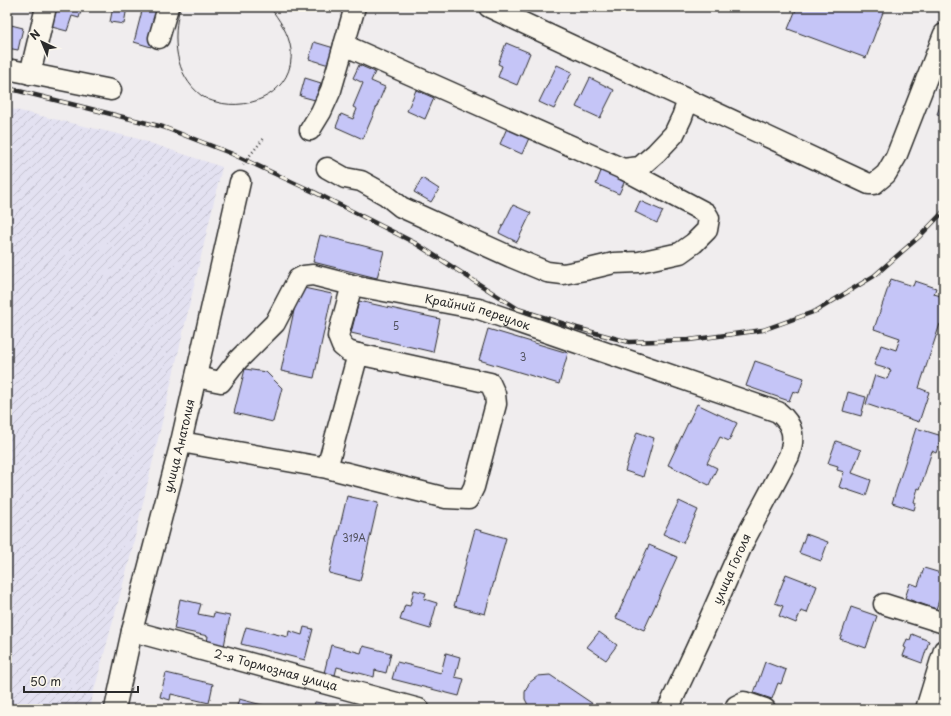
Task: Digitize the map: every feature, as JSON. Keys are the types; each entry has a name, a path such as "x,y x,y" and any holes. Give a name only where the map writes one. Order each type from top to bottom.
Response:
{"street":[{"path":"30,74 46,7"},
{"path":"159,38 168,7"},
{"path":"310,130 321,112 331,90 355,7"},
{"path":"489,7 869,184 874,184 886,174 896,157 944,34"},
{"path":"327,168 345,178 361,181 386,195 401,207 547,272 563,274 614,263 639,262 680,253 694,244 707,230 709,218 706,213 623,169 344,45"},
{"path":"7,69 112,90"},
{"path":"623,169 640,167 661,148 674,134 688,100"},
{"name":"улица Анатолия","path":"114,709 196,377 240,177"},
{"name":"Крайний переулок","path":"196,377 221,382 238,360 275,323 298,279 304,276 313,275 352,285 479,310 778,412 787,419 791,430"},
{"path":"180,442 327,468 446,498 468,499 476,479 496,404 496,394 490,383 348,351 342,346 338,336 352,285"},
{"path":"327,468 358,354"},
{"name":"улица Гоголя","path":"668,709 744,541 789,456 793,442 791,430"},
{"path":"884,604 944,623"},
{"name":"2-я Тормозная улица","path":"132,632 419,709"},
{"path":"926,709 944,650"},
{"path":"735,709 736,706 744,702 765,709"}],"path":[{"path":"240,177 246,160 265,137"}],"shaded area":[{"path":"7,108 135,138 222,167 129,562 89,709 7,709"}],"building":[{"path":"54,7 66,7 81,11 79,18 72,16 67,31 48,26"},
{"path":"113,7 127,7 124,24 110,22"},
{"path":"143,7 161,9 151,47 134,42"},
{"path":"797,7 885,7 866,58 788,29"},
{"path":"7,24 23,28 18,50 7,48"},
{"path":"314,42 334,48 329,65 309,59"},
{"path":"506,43 530,53 517,85 498,77 502,66 498,64"},
{"path":"359,65 375,72 371,81 385,87 363,139 336,127 341,114 353,119 357,109 353,107 363,83 353,78"},
{"path":"557,65 572,72 554,109 539,102"},
{"path":"305,78 321,83 315,100 300,96"},
{"path":"590,78 614,90 600,118 576,107"},
{"path":"416,90 434,98 425,119 407,111"},
{"path":"944,96 944,116 937,114"},
{"path":"507,128 529,138 522,154 500,144"},
{"path":"603,166 627,176 619,194 596,184"},
{"path":"422,178 439,189 431,202 414,192"},
{"path":"640,201 663,211 657,223 635,212"},
{"path":"513,205 531,213 517,242 499,233"},
{"path":"320,235 384,251 377,278 313,262"},
{"path":"891,279 913,286 915,281 936,288 934,294 944,297 944,326 940,324 919,388 929,392 919,422 866,404 875,375 887,379 891,370 874,365 881,345 896,350 900,338 874,329"},
{"path":"299,287 332,294 314,378 281,371"},
{"path":"359,301 440,319 433,352 351,333"},
{"path":"488,329 568,353 559,384 479,360"},
{"path":"755,361 804,378 799,393 793,391 789,401 746,386"},
{"path":"245,369 266,372 282,388 273,422 234,413"},
{"path":"848,392 866,397 861,416 843,411"},
{"path":"697,404 737,423 729,441 720,437 707,463 717,468 709,485 668,465"},
{"path":"916,428 942,436 936,453 932,451 920,489 918,488 914,502 916,503 914,510 892,503"},
{"path":"637,432 654,438 643,477 625,471"},
{"path":"836,441 861,450 852,473 871,480 866,496 839,487 844,472 837,470 838,466 828,463"},
{"path":"347,496 378,503 360,581 329,573"},
{"path":"679,501 698,510 683,543 663,534"},
{"path":"475,529 506,538 485,614 454,606"},
{"path":"806,534 828,542 821,561 799,553"},
{"path":"649,545 677,557 644,630 616,618"},
{"path":"924,568 944,574 944,587 936,609 905,598 910,583 918,586"},
{"path":"786,574 817,586 807,613 801,611 796,623 779,616 783,606 775,603"},
{"path":"414,590 426,593 424,599 437,603 430,629 400,620 405,605 410,606"},
{"path":"180,599 201,604 198,614 213,617 214,613 230,616 224,646 207,643 208,636 174,629"},
{"path":"851,607 877,616 866,648 840,639"},
{"path":"246,627 288,637 289,631 302,635 304,627 313,629 305,660 241,644"},
{"path":"599,632 617,645 606,660 587,647"},
{"path":"912,634 929,641 922,663 903,656 907,639 910,640"},
{"path":"331,645 361,653 363,646 391,653 386,673 375,670 374,677 337,667 335,675 324,673"},
{"path":"446,653 460,657 455,677 464,679 459,696 392,679 397,662 441,673"},
{"path":"765,662 786,670 781,684 778,683 772,699 754,693"},
{"path":"166,673 213,684 209,703 171,694 170,700 160,697"},
{"path":"550,675 593,704 589,709 527,708 529,707 525,699 525,692 529,683 538,676"},
{"path":"239,699 266,706 265,709 236,709"},
{"path":"315,702 327,704 326,709 313,709"}],"tram line":[{"path":"180,7 176,31 176,43 181,67 186,78 204,97 214,102 229,104 243,104 256,101 268,95 278,87 286,77 290,64 290,44 283,27 270,7"}],"railway":[{"path":"7,88 163,127 230,153 314,192 415,243 518,309 577,328 629,342 689,340 763,330 816,311 874,276 920,236 944,211"}]}
